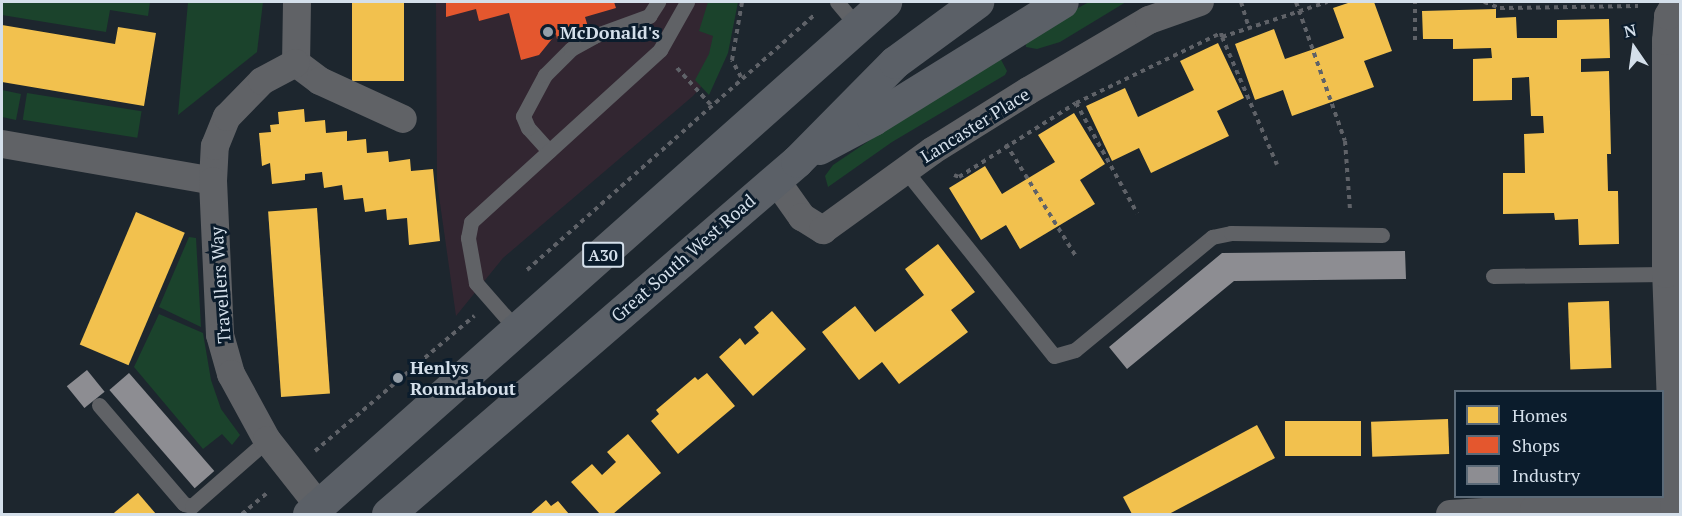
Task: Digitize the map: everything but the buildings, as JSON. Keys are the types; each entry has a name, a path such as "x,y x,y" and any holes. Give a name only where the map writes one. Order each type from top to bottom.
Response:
{"highway":[{"name":"A30","path":"314,510 518,331 847,14 885,2"},
{"name":"Great South West Road","path":"388,514 786,170 895,62 976,2"},
{"path":"786,170 1062,2"}],"street":[{"path":"297,2 296,63 320,81 403,119"},
{"name":"Lancaster Place","path":"786,170 802,217 814,228 823,230 909,167 989,116 1149,20 1200,2"},
{"path":"1450,514 1534,509 1675,513 1666,274 1666,41 1668,16 1664,2"},
{"name":"Travellers Way","path":"296,63 262,81 227,117 215,146 213,181 220,336 231,374 267,440 314,510"},
{"path":"2,144 213,181"}],"lane":[{"path":"549,151 523,122 523,116 545,75 557,60 578,45 649,16 658,2"},
{"path":"518,331 476,283 472,271 469,229 475,217 660,50 687,2"},
{"path":"909,167 1054,356 1076,350 1212,237 1231,233 1382,235"},
{"path":"1493,276 1666,274"},
{"path":"99,405 184,504 192,506 267,440"}],"path":[{"path":"741,77 732,60 742,2"},
{"path":"1241,2 1249,28"},
{"path":"1296,2 1345,141 1352,234"},
{"path":"1222,37 1327,2"},
{"path":"1415,2 1415,40"},
{"path":"1484,2 1500,8 1628,8 1664,2"},
{"path":"519,278 741,77 818,11"},
{"path":"909,167 959,177 1076,103 1221,33 1277,165"},
{"path":"1076,103 1137,213"},
{"path":"989,116 1077,258"},
{"path":"313,454 464,324"},
{"path":"242,514 272,489"}],"shaded area":[{"path":"436,2 726,2 708,79 693,96 503,258 456,316 437,182"}],"green space":[{"path":"2,2 150,2 148,16 110,10 106,32 2,15"},
{"path":"188,2 263,2 257,52 178,115"},
{"path":"708,2 738,2 728,53 709,95 695,80 709,54 713,36 699,31"},
{"path":"1089,2 1126,2 1060,42 1037,49 1026,47 1026,36"},
{"path":"998,54 1007,71 1005,75 892,142 828,187 825,176 833,165"},
{"path":"2,90 21,94 16,120 2,117"},
{"path":"27,93 142,111 137,138 23,120"},
{"path":"189,237 196,238 201,327 159,307"},
{"path":"159,314 203,333 211,380 221,409 240,435 232,445 222,434 203,449 134,367"}],"place":[{"name":"McDonald's","path":"548,32"},
{"name":"Henlys Roundabout","path":"398,378"}]}
